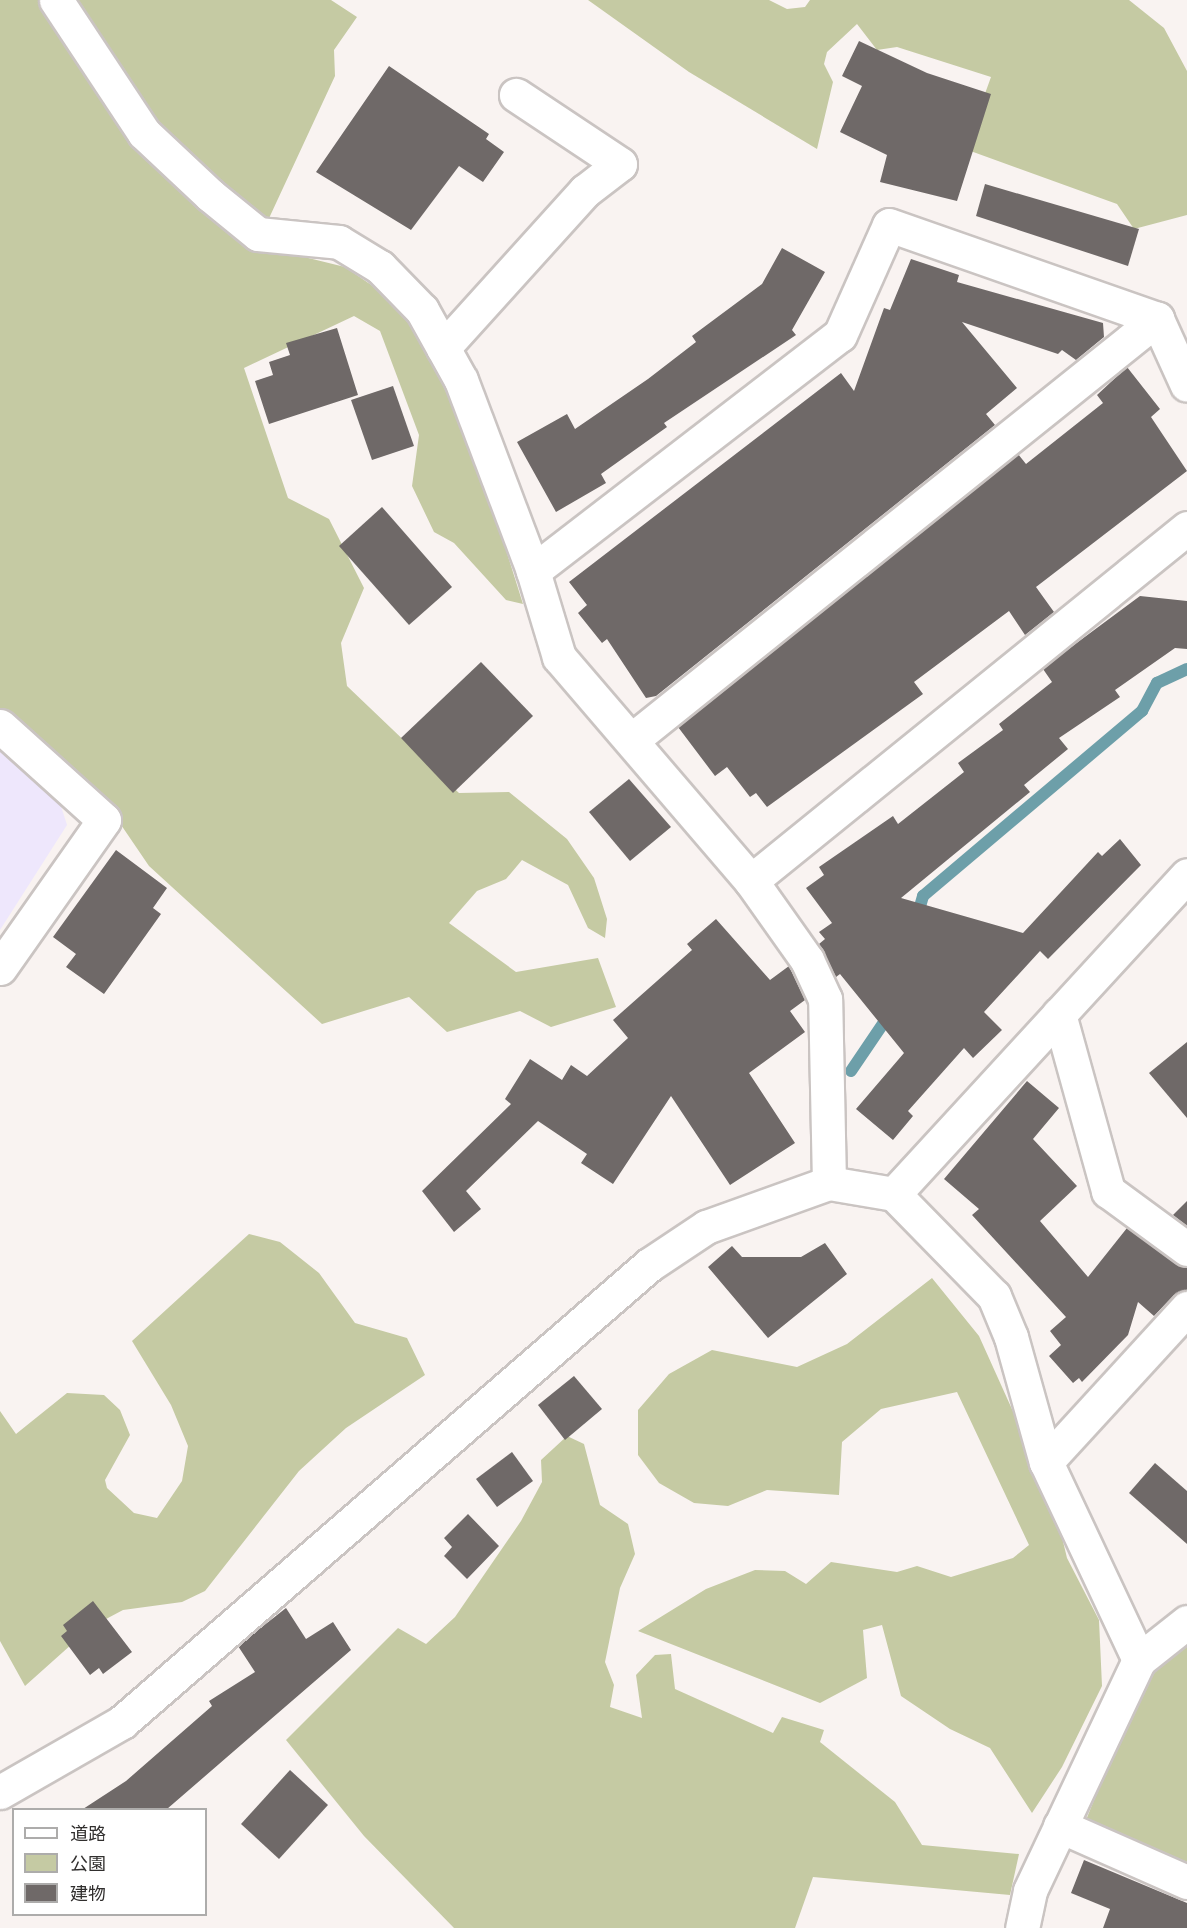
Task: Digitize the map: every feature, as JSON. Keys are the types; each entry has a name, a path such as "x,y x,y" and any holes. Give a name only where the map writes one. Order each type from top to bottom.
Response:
{"street":[{"path":"56,0 144,133 258,234 287,239 339,242 380,267 422,310 461,380 533,571 559,657 633,739 751,881 807,960 825,999 829,1183"},
{"path":"443,348 585,191 620,164 516,95"},
{"path":"533,571 840,335 889,225 1157,319 1187,385"},
{"path":"633,739 1157,319"},
{"path":"751,881 1187,528"},
{"path":"0,726 104,820 0,968"},
{"path":"894,1194 1187,875"},
{"path":"1059,1014 1108,1191 1187,1249"},
{"path":"0,1792 122,1722 648,1265 706,1227 829,1183 894,1194 994,1296 1011,1337 1046,1462 1139,1660"},
{"path":"1046,1462 1187,1308"},
{"path":"1022,1928 1030,1891 1139,1660 1187,1622"},
{"path":"1060,1826 1187,1882"}],"shaded area":[{"path":"0,744 59,800 67,825 0,930"}],"green space":[{"path":"0,0 331,0 357,17 334,50 335,76 264,229 292,254 345,267 383,293 414,324 462,410 523,604 506,600 454,543 434,532 412,486 419,435 380,331 354,316 244,368 288,498 329,519 364,588 341,643 347,686 459,793 509,792 567,839 594,878 607,919 605,938 588,928 568,885 522,860 506,879 477,891 449,923 516,972 598,958 616,1007 551,1027 520,1011 447,1032 409,997 322,1024 149,866 115,816 0,736"},
{"path":"588,0 769,0 787,9 805,7 810,0 1129,0 1164,28 1187,71 1187,215 1134,229 1117,204 965,149 991,77 897,47 877,50 857,24 827,52 824,64 833,82 817,149 689,72"},
{"path":"249,1234 280,1242 319,1273 355,1323 407,1338 425,1375 346,1428 299,1471 205,1591 182,1602 123,1610 91,1627 25,1686 0,1641 0,1411 16,1434 67,1393 104,1395 120,1410 130,1435 105,1480 107,1488 134,1513 157,1518 182,1481 188,1446 171,1405 132,1341"},
{"path":"932,1278 979,1336 1053,1500 1067,1558 1099,1620 1102,1686 1062,1767 1032,1813 990,1748 950,1729 901,1696 882,1625 863,1630 867,1678 820,1703 638,1631 706,1589 755,1570 785,1571 806,1584 831,1562 897,1572 917,1566 951,1577 1013,1558 1029,1545 957,1392 881,1409 842,1442 839,1495 767,1490 728,1506 694,1503 659,1483 638,1455 638,1410 669,1374 712,1350 797,1367 847,1344"},
{"path":"567,1436 584,1444 600,1505 628,1524 635,1554 620,1588 605,1662 614,1685 610,1707 642,1718 636,1675 655,1655 671,1654 675,1689 773,1733 782,1717 824,1730 820,1742 895,1802 922,1845 1019,1854 1010,1895 813,1877 795,1928 454,1928 364,1836 286,1740 398,1628 426,1644 455,1617 521,1521 542,1482 541,1460"},
{"path":"1187,1642 1187,1862 1086,1820 1145,1673"}],"building":[{"path":"859,41 927,73 991,94 957,201 880,182 887,155 840,132 862,86 842,76"},
{"path":"389,66 489,134 486,139 504,152 483,182 459,166 411,230 316,172"},
{"path":"985,184 1139,229 1128,266 976,216"},
{"path":"782,248 825,272 792,330 796,335 664,423 667,427 601,474 606,483 556,512 517,442 567,414 575,429 648,379 696,342 692,336 762,284"},
{"path":"911,259 959,275 957,282 1103,323 1104,337 1076,360 1062,350 1058,354 962,322 1017,388 986,414 995,425 656,696 646,698 607,639 602,643 578,613 587,605 569,582 841,373 854,391 884,308 890,310"},
{"path":"337,328 358,395 269,424 255,381 273,375 269,362 290,355 286,343"},
{"path":"1127,367 1160,409 1151,417 1187,471 1036,587 1054,612 1025,635 1009,611 914,682 923,694 767,807 756,793 750,797 727,767 715,776 678,727 1018,454 1026,464 1103,403 1097,395"},
{"path":"393,386 414,446 372,460 351,400"},
{"path":"382,507 452,587 409,625 339,546"},
{"path":"1140,596 1187,601 1187,649 1175,648 1115,690 1120,697 1059,738 1068,749 1024,785 1030,792 901,898 1023,933 1098,852 1102,856 1120,839 1141,865 1048,959 1040,951 984,1012 1002,1030 973,1058 964,1048 908,1111 913,1116 893,1140 856,1109 904,1053 840,974 836,977 819,944 825,939 819,932 832,923 806,888 824,875 819,867 893,816 898,824 964,772 958,763 1003,730 999,724 1052,682 1043,669 1047,665"},
{"path":"481,662 533,716 453,793 401,738"},
{"path":"629,779 671,827 630,861 589,812"},
{"path":"116,850 167,888 153,908 161,914 104,994 66,967 76,954 53,937"},
{"path":"716,919 770,980 789,966 805,1000 790,1011 805,1032 749,1073 795,1143 730,1185 671,1096 613,1184 581,1163 587,1154 538,1121 466,1191 481,1209 454,1232 422,1191 511,1104 505,1099 530,1059 562,1080 571,1065 587,1076 628,1038 613,1020 692,950 687,944"},
{"path":"1187,1042 1187,1118 1149,1073"},
{"path":"1027,1081 1059,1108 1033,1139 1077,1186 1040,1221 1088,1277 1127,1228 1187,1267 1187,1290 1174,1295 1154,1316 1138,1302 1128,1335 1082,1382 1079,1378 1073,1383 1049,1356 1061,1345 1050,1331 1066,1317 972,1215 979,1209 944,1179"},
{"path":"1187,1201 1187,1226 1173,1215"},
{"path":"825,1243 847,1274 768,1338 708,1267 732,1246 742,1257 801,1257"},
{"path":"574,1376 602,1409 565,1440 538,1405"},
{"path":"512,1452 533,1481 497,1507 476,1479"},
{"path":"1155,1463 1187,1491 1187,1544 1129,1493"},
{"path":"468,1514 499,1546 467,1579 444,1556 452,1547 444,1538"},
{"path":"93,1601 132,1652 103,1674 99,1668 90,1675 61,1636 67,1631 63,1625"},
{"path":"286,1608 306,1639 333,1622 351,1650 168,1808 85,1808 126,1781 212,1706 209,1701 255,1672 238,1646"},
{"path":"290,1770 328,1805 279,1859 241,1824"},
{"path":"1084,1860 1187,1903 1187,1928 1103,1928 1110,1909 1071,1893"}],"waterway":[{"path":"917,917 923,896 1142,711 1157,683 1187,669"},
{"path":"851,1071 891,1012"}]}
